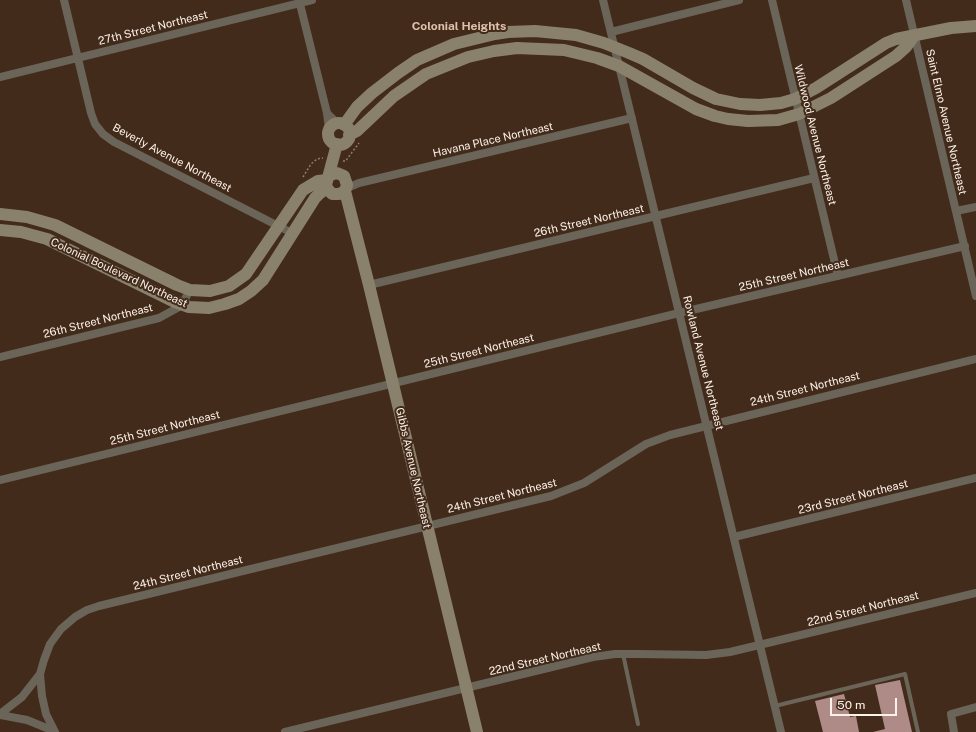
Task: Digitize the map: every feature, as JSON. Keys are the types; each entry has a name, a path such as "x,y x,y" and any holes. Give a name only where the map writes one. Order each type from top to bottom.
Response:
{"street":[{"name":"Beverly Avenue Northeast","path":"64,0 91,113 95,124 103,134 114,142 292,233"},
{"name":"27th Street Northeast","path":"0,77 300,1 312,0"},
{"name":"Rowland Avenue Northeast","path":"603,0 781,732"},
{"path":"611,32 739,0"},
{"name":"Wildwood Avenue Northeast","path":"772,0 838,276"},
{"name":"Saint Elmo Avenue Northeast","path":"906,0 976,296"},
{"path":"300,1 327,113 340,133"},
{"path":"329,180 342,175 344,189 332,194 329,180 340,133 363,102 381,85 398,72 425,56 463,41 483,36 508,32 549,31 576,35 643,60 704,94 725,101 745,105 760,105 780,103 795,99 816,88 896,39 951,28 976,26"},
{"path":"340,133 357,132 379,109 407,86 438,68 468,57 494,50 517,48 551,49 586,54 619,66 696,109 721,118 738,121 759,122 778,120 799,114 831,98 896,56 906,47 914,36"},
{"path":"463,41 468,57"},
{"name":"Havana Place Northeast","path":"344,189 359,183 632,118"},
{"name":"26th Street Northeast","path":"370,285 814,178"},
{"name":"Colonial Boulevard Northeast","path":"0,214 27,217 64,229 190,290 214,290 229,286 240,279 252,268 278,226 303,190 318,181 329,180"},
{"name":"Colonial Boulevard Northeast","path":"0,230 30,234 57,243 182,305 196,308 209,308 232,302 245,295 263,280 292,233 329,180"},
{"name":"Gibbs Avenue Northeast","path":"344,189 370,285 477,732"},
{"path":"956,211 976,207"},
{"path":"57,243 64,229"},
{"name":"25th Street Northeast","path":"0,480 680,313 965,246"},
{"path":"182,305 190,290"},
{"name":"26th Street Northeast","path":"0,357 155,319 173,312 182,305"},
{"name":"24th Street Northeast","path":"55,732 43,705 40,674 46,651 55,636 68,621 93,607 552,496 602,473 646,444 670,435 976,358"},
{"name":"23rd Street Northeast","path":"734,537 976,478"},
{"name":"22nd Street Northeast","path":"285,732 593,658 623,654 706,655 730,652 976,592"},
{"path":"0,715 22,697 40,674"},
{"path":"954,732 951,714 976,707"},
{"path":"0,715 27,720 55,732"}],"lane":[{"path":"623,654 638,724"},
{"path":"775,706 904,674 918,732"}],"path":[{"path":"346,161 359,142"}],"building":[{"path":"900,680 912,732 873,732 885,729 875,685"},
{"path":"844,694 850,717 856,716 859,732 823,732 815,701"}],"district":[{"name":"Colonial Heights","path":"459,26"}]}
